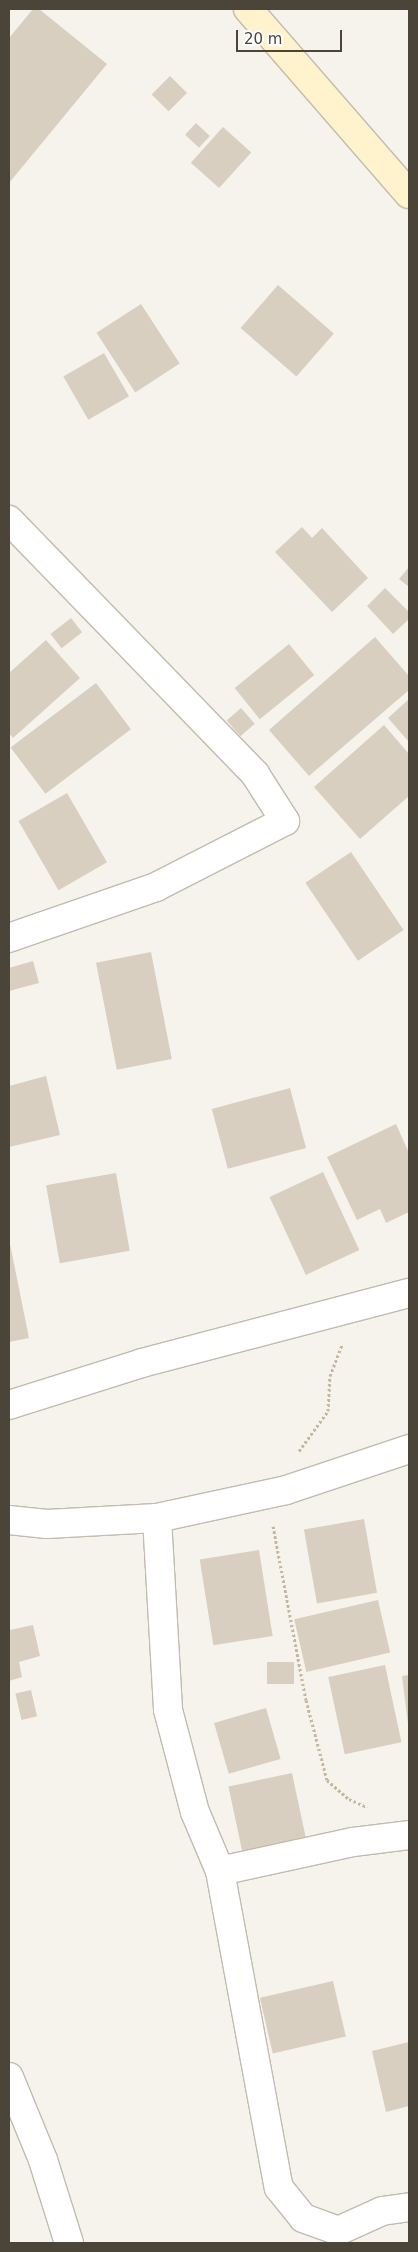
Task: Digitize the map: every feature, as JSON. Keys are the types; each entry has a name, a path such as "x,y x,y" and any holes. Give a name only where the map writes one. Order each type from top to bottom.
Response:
{"street":[{"path":"248,9 409,194"},
{"path":"9,520 254,774 286,821 156,887 9,938"},
{"path":"9,1405 142,1363 409,1294"},
{"path":"9,1520 47,1524 157,1518 286,1490 409,1449"},
{"path":"157,1518 168,1710 195,1812 220,1871 279,2188 303,2218 338,2231 382,2211 409,2208"},
{"path":"220,1871 353,1842 409,1835"},
{"path":"9,2077 43,2160 69,2243"}],"path":[{"path":"354,1308 330,1376 328,1411 287,1468 286,1490 273,1525 306,1700 327,1780 348,1799 374,1810"}],"building":[{"path":"33,9 39,9 107,64 9,183 9,38"},
{"path":"170,76 187,93 169,111 152,94"},
{"path":"196,123 210,136 199,148 185,135"},
{"path":"223,127 251,152 219,188 191,163"},
{"path":"278,285 334,334 296,377 241,328"},
{"path":"141,304 180,364 135,392 97,333"},
{"path":"104,353 129,396 88,420 63,377"},
{"path":"302,527 312,538 322,528 368,578 332,612 275,552"},
{"path":"409,567 409,587 399,579"},
{"path":"385,588 409,612 409,619 393,634 367,606"},
{"path":"71,618 82,632 62,648 51,634"},
{"path":"375,637 409,676 409,690 309,776 269,730"},
{"path":"46,640 80,678 13,738 9,733 9,673"},
{"path":"289,644 314,675 260,719 235,688"},
{"path":"96,683 131,729 45,794 11,747"},
{"path":"409,699 409,742 388,718"},
{"path":"241,708 255,724 240,736 227,720"},
{"path":"384,725 409,754 409,796 360,839 314,787"},
{"path":"67,793 107,862 59,890 19,821"},
{"path":"351,852 404,930 358,961 305,883"},
{"path":"151,952 172,1059 117,1070 96,963"},
{"path":"33,961 39,983 9,991 9,968"},
{"path":"46,1076 60,1135 9,1147 9,1086"},
{"path":"290,1088 306,1148 228,1169 212,1109"},
{"path":"396,1124 409,1153 409,1212 386,1223 380,1209 357,1220 327,1157"},
{"path":"323,1172 359,1250 306,1275 270,1197"},
{"path":"116,1173 130,1251 60,1263 46,1185"},
{"path":"9,1239 29,1338 9,1342"},
{"path":"364,1519 377,1593 317,1603 304,1530"},
{"path":"259,1550 273,1636 213,1645 200,1559"},
{"path":"378,1600 390,1653 306,1672 294,1619"},
{"path":"33,1625 40,1656 19,1662 22,1677 9,1681 9,1626 10,1630"},
{"path":"267,1662 294,1662 294,1684 267,1684"},
{"path":"385,1665 401,1742 345,1754 328,1677"},
{"path":"409,1675 409,1724 408,1724 402,1676"},
{"path":"31,1690 37,1716 21,1720 15,1694"},
{"path":"266,1708 281,1759 229,1774 214,1723"},
{"path":"292,1773 306,1838 242,1851 228,1787"},
{"path":"333,1981 346,2037 273,2053 260,1998"},
{"path":"409,2042 409,2106 386,2112 372,2051"}]}
